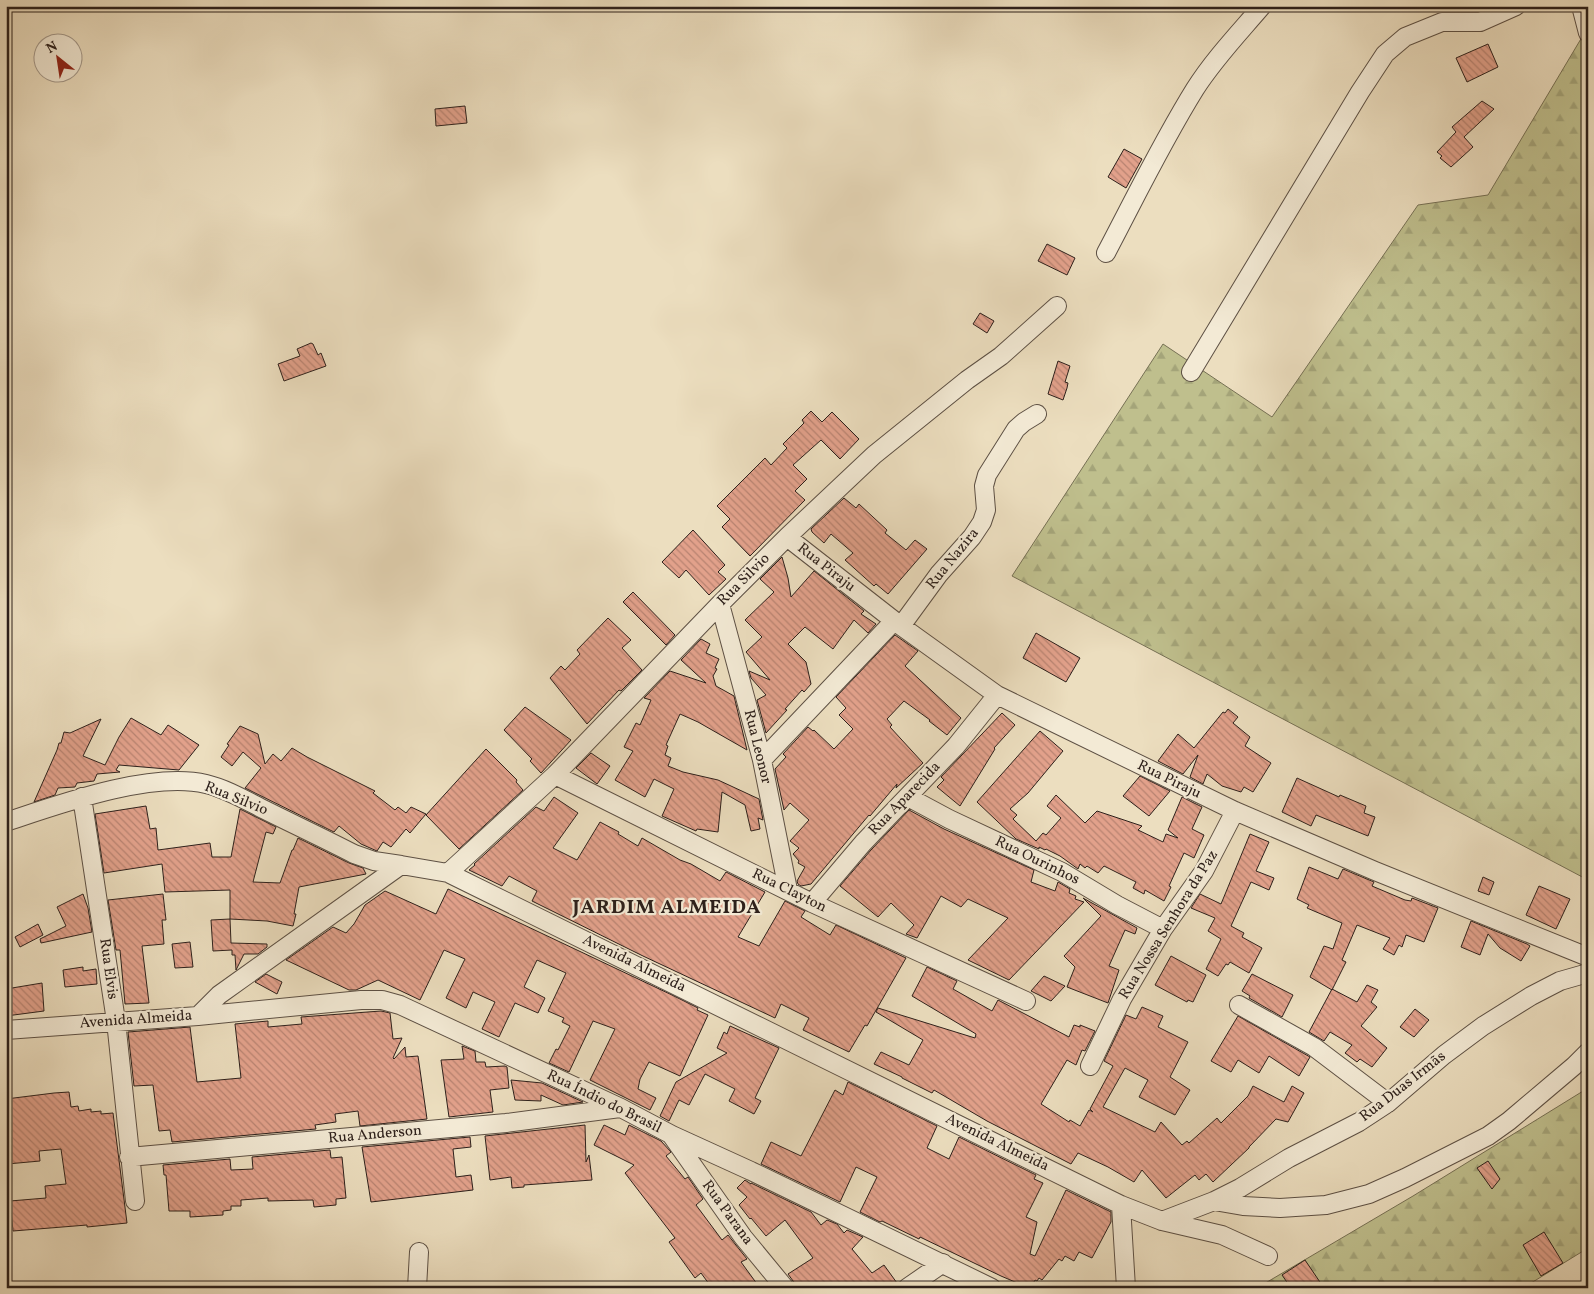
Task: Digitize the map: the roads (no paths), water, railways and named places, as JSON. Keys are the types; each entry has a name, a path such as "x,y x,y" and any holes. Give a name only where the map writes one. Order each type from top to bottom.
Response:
{"street":[{"path":"1106,253 1174,124 1196,88 1223,52 1262,6"},
{"path":"1190,372 1385,54 1405,37 1442,22 1480,22 1516,6"},
{"path":"1581,6 1588,33"},
{"name":"Rua Silvio","path":"448,873 555,775 720,604 787,537 874,455 967,380 1000,356 1057,306"},
{"name":"Rua Nazira","path":"762,760 897,623 972,537 982,522 986,510 984,486 987,476 1016,429 1037,414"},
{"name":"Rua Piraju","path":"787,537 897,623 997,695 1234,811 1375,871 1582,955"},
{"name":"Rua Leonor","path":"720,604 762,760 788,890"},
{"name":"Rua Aparecida","path":"812,903 863,843 956,746 997,695"},
{"name":"Rua Clayton","path":"555,775 812,903 1026,1001"},
{"name":"Rua Silvio","path":"6,822 82,797 140,784 176,781 206,784 237,796 354,854 374,861 401,865"},
{"name":"Rua Elvis","path":"82,797 116,1021 135,1201"},
{"name":"Rua Ourinhos","path":"908,797 949,819 1062,872 1116,905 1163,929"},
{"name":"Rua Nossa Senhora da Paz","path":"1090,1066 1122,999 1163,929 1204,871 1234,811"},
{"name":"Avenida Almeida","path":"6,1030 198,1016 219,995 401,865 448,873 1121,1205 1162,1222 1222,1235 1268,1256"},
{"path":"1582,955 1588,966"},
{"name":"Rua Duas Irmãs","path":"1162,1222 1214,1201 1240,1188 1289,1158 1359,1122 1388,1103 1444,1055 1483,1026 1531,996 1560,981 1588,973"},
{"name":"Rua Índio do Brasil","path":"198,1016 361,1000 382,1000 400,1005 621,1108 672,1135 992,1288"},
{"path":"1239,1005 1314,1047 1388,1103"},
{"path":"1214,1201 1243,1206 1280,1208 1326,1204 1369,1194 1488,1136 1574,1066 1588,1052"},
{"name":"Rua Anderson","path":"129,1156 506,1123 621,1108"},
{"name":"Rua Parana","path":"672,1135 743,1237 785,1288"},
{"path":"1121,1205 1126,1288"},
{"path":"417,1288 419,1252"},
{"path":"907,1288 943,1263"}],"district":[{"name":"JARDIM ALMEIDA","path":"667,908"}]}
